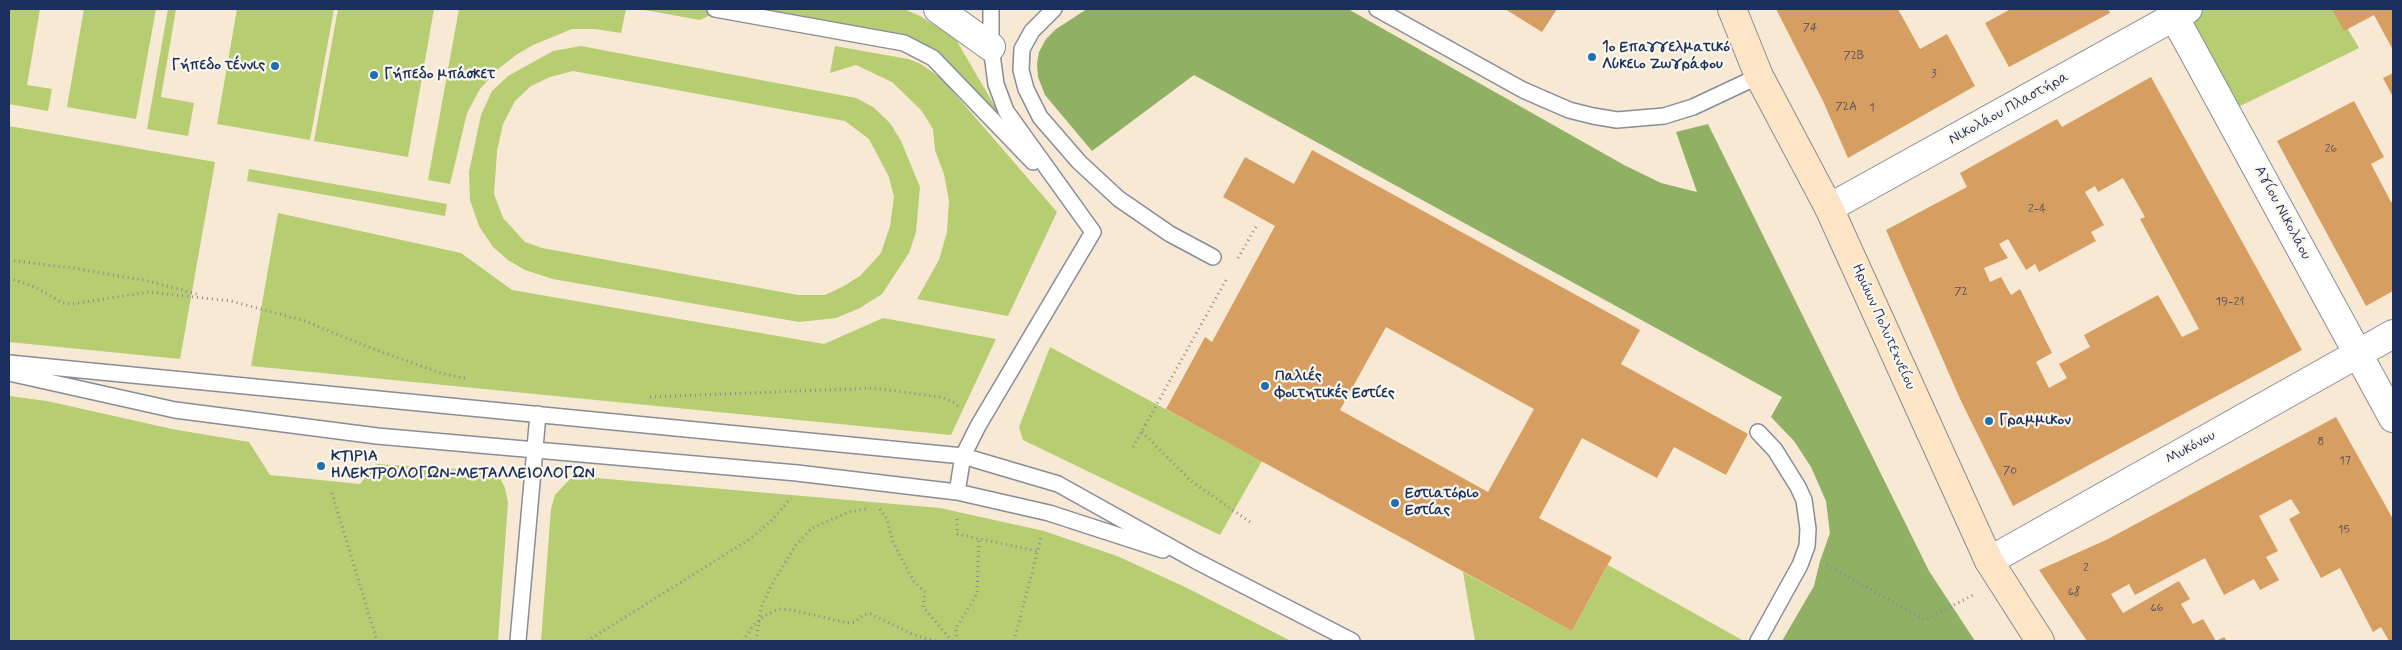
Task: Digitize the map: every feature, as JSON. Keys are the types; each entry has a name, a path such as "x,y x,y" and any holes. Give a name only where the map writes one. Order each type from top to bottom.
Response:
{"street":[{"path":"938,9 991,47"},
{"name":"Ηρώων Πολυτεχνείου","path":"1732,9 1759,76 1829,208 1995,571 2040,641"},
{"name":"Νικολάου Πλαστήρα","path":"1829,208 2177,11"},
{"name":"Αγίου Νικολάου","path":"2177,11 2393,418"},
{"name":"Μυκόνου","path":"1995,571 2393,334"}],"lane":[{"path":"715,9 904,43 933,58 1074,204"},
{"path":"957,492 963,456 978,426 1093,232 1006,111 996,84 991,47 992,9"},
{"path":"1054,9 1032,31 1022,49 1021,70 1026,89 1040,117 1080,162 1119,199 1170,234 1214,257"},
{"path":"1377,9 1523,90 1569,110 1594,116 1617,120 1664,116 1693,107 1759,76"},
{"path":"9,363 963,456 1058,484 1196,561 1352,641"},
{"path":"9,374 175,410 377,436 797,473 957,492 1049,513 1196,561"},
{"path":"518,641 538,414"},
{"path":"1758,432 1775,450 1791,472 1804,500 1808,529 1800,565 1758,641"}],"path":[{"path":"1133,447 1258,224"},
{"path":"1214,257 1232,269"},
{"path":"9,260 114,275 284,314 441,373 469,380"},
{"path":"9,278 35,287 63,303 72,304 148,292 204,296"},
{"path":"642,398 873,388 897,390 941,397 955,403 978,426"},
{"path":"1142,432 1191,481 1253,524"},
{"path":"587,641 750,539 771,521 792,496 797,473"},
{"path":"877,507 887,484"},
{"path":"957,492 956,534 1037,551"},
{"path":"332,493 377,641"},
{"path":"757,641 759,620 771,586 796,545 812,528 849,512 877,507"},
{"path":"877,507 887,519 893,542 914,582 925,592 923,606 952,641"},
{"path":"1014,641 1037,551 1049,513"},
{"path":"956,641 956,628 977,594 979,538"},
{"path":"1804,553 1925,620 1995,571"},
{"path":"743,641 752,626 759,620 779,610 792,610 848,623 855,622 863,615 871,614 914,634 936,641"}],"green space":[{"path":"9,9 40,9 27,85 52,89 48,111 9,104"},
{"name":"Γήπεδο τέννις","path":"84,9 156,9 136,119 67,107"},
{"path":"168,9 176,9 161,97 194,103 188,136 147,129"},
{"name":"Γήπεδο τέννις","path":"237,9 334,9 310,140 217,124"},
{"name":"Γήπεδο μπάσκετ","path":"338,9 434,9 408,157 314,141"},
{"path":"459,9 626,9 621,33 595,29 572,29 533,45 497,70 480,89 467,113 450,184 428,180"},
{"path":"639,9 722,9 700,20"},
{"path":"739,9 904,9 920,16 955,38 1014,139 946,61 928,48"},
{"path":"1087,9 1348,9 1624,165 1661,183 1697,192 1676,132 1708,124 1929,571 1975,641 1782,641 1814,586 1830,533 1826,501 1811,467 1794,441 1771,417 1782,397 1194,75 1092,151 1045,95 1038,77 1037,64 1039,52 1046,39 1056,29"},
{"path":"2192,9 2336,9 2359,48 2232,110 2180,16"},
{"path":"581,46 856,98 873,107 890,123 901,141 920,187 916,232 909,253 882,294 860,308 836,318 799,322 553,279 525,270 508,260 493,247 479,226 470,200 469,172 481,115 492,91 508,76 553,51","holes":["573,71 845,121 869,139 889,177 894,197 890,226 881,253 860,276 825,295 798,295 542,248 525,242 503,218 494,194 497,151 503,124 515,101 531,86 550,77"]},
{"path":"835,46 908,59 921,64 942,79 1057,212 1008,316 917,299 939,260 947,232 949,201 944,174 935,150 933,129 921,110 892,82 856,65 830,73"},
{"path":"9,126 215,162 180,359 9,342"},
{"path":"249,169 447,204 445,216 247,181"},
{"path":"278,213 461,253 512,290 824,344 883,318 996,339 951,435 251,366"},
{"path":"1050,347 1262,461 1220,535 1023,440 1019,427"},
{"path":"9,396 47,401 172,429 249,442 270,475 360,484 377,464 490,471 500,478 505,488 508,502 498,641 9,641"},
{"path":"585,477 940,508 1044,531 1117,556 1185,587 1291,641 541,641 551,509 555,495 570,479"},
{"path":"1608,565 1742,640 1475,641 1463,572 1572,631"}],"building":[{"path":"1505,9 1557,9 1542,32"},
{"path":"1776,9 1898,9 1920,49 1947,34 1975,86 1848,158 1823,101"},
{"path":"2011,9 2108,9 2110,13 2009,67 1985,23"},
{"path":"2332,9 2393,9 2393,50 2374,15 2344,31"},
{"path":"2393,73 2393,97 2383,78"},
{"path":"2151,77 2302,350 2013,506 1961,401 1886,230 1967,187 1960,173 2057,119 2062,127","holes":["2123,178 2145,217 2140,219 2199,329 2182,337 2158,295 2084,335 2090,347 2059,364 2067,378 2049,388 2036,362 2052,353 2020,289 2011,295 2001,277 1990,282 1984,268 2008,258 1999,244 2008,239 2026,270 2035,264 2039,272 2096,241 2091,232 2104,225 2085,192 2095,186 2098,192"]},
{"path":"2354,101 2384,157 2371,164 2391,202 2393,201 2393,291 2366,306 2277,141"},
{"name":"Παλιές Φοιτητικές Εστίες","path":"1312,150 1640,330 1621,364 1748,434 1726,475 1674,447 1657,478 1582,438 1539,518 1612,557 1572,631 1166,409 1205,337 1212,342 1275,226 1223,197 1245,157 1294,184","holes":["1386,327 1534,409 1488,492 1340,410"]},
{"path":"2336,417 2393,519 2393,641 2389,641 2381,627 2373,632 2340,568 2321,578 2289,519 2300,513 2291,499 2259,516 2278,551 2266,557 2279,580 2260,590 2254,579 2224,595 2205,558 2135,595 2129,584 2111,594 2123,613 2179,581 2190,599 2181,604 2193,624 2203,619 2216,641 2087,641 2039,570 2106,540"},
{"path":"2224,637 2227,641 2216,641"}],"place":[{"name":"1ο Επαγγελματικό Λύκειο Ζωγράφου","path":"1592,57"},
{"name":"Γήπεδο τέννις","path":"275,66"},
{"name":"Γήπεδο μπάσκετ","path":"374,75"},
{"name":"Παλιές Φοιτητικές Εστίες","path":"1265,386"},
{"name":"Γραμμικον","path":"1989,421"},
{"name":"ΚΤΙΡΙΑ ΗΛΕΚΤΡΟΛΟΓΩΝ-ΜΕΤΑΛΛΕΙΟΛΟΓΩΝ","path":"321,466"},
{"name":"Εστιατόριο Εστίας","path":"1395,503"}]}
